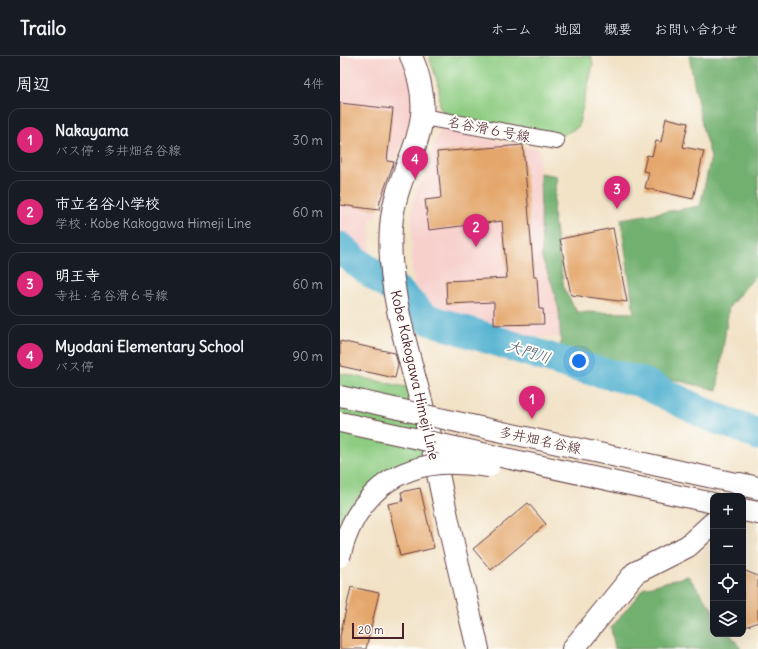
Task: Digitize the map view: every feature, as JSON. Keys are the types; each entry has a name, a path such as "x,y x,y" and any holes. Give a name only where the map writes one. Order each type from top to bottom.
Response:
{"main road":[{"name":"Kobe Kakogawa Himeji Line","path":"411,56 422,84 423,118 418,138 394,206 391,227 393,282 398,310 436,458 478,649"},
{"path":"746,511 758,513"},
{"path":"574,649 634,573 688,546 710,526"}],"street":[{"name":"名谷滑６号線","path":"423,118 556,141"},
{"name":"多井畑名谷線","path":"340,396 749,486"},
{"name":"多井畑名谷線","path":"340,422 491,461"},
{"path":"340,557 349,526 359,510 385,483 402,474 420,468 440,464 491,461 663,492 710,502"}],"shaded area":[{"path":"340,56 399,56 409,77 413,101 410,119 376,216 370,218 370,254 340,229"},
{"path":"440,130 539,149 542,259 552,284 559,311 561,337 499,338 419,308 412,269 412,204"}],"green space":[{"path":"429,56 591,56 593,64 578,127 561,136 445,115 440,107 439,87"},
{"path":"689,56 758,56 758,273 729,307 717,390 633,370 561,347 559,311 552,284 542,259 540,173 557,176 553,213 564,289 577,312 634,313 621,219 700,206 711,157 703,130"},
{"path":"340,373 410,388 429,462 349,512 340,524"},
{"path":"688,576 710,606 710,637 732,637 741,649 615,649 611,628 644,588"}],"building":[{"path":"340,103 393,109 387,161 394,162 380,201 379,210 340,205"},
{"path":"666,118 688,123 683,147 704,151 693,199 645,188 649,172 643,171 647,155 652,156 656,141 661,142"},
{"path":"523,145 534,277 537,277 539,309 543,309 544,324 494,325 494,302 447,304 446,281 507,278 502,221 429,230 425,200 441,198 437,152"},
{"path":"613,228 627,302 571,295 560,239"},
{"path":"340,341 395,353 398,364 395,378 340,366"},
{"path":"420,488 434,548 400,556 388,504 403,501 401,492"},
{"path":"528,503 546,524 491,570 473,549"},
{"path":"746,571 758,576 758,622 746,627"},
{"path":"351,587 379,593 366,649 340,649 340,636"}],"waterway":[{"name":"大門川","path":"340,247 358,263 398,292 424,318 575,366 641,382 712,417 741,427 758,435"}],"place":[{"name":"Myodani Elementary School","path":"415,179"},
{"name":"明王寺","path":"617,209"},
{"name":"市立名谷小学校","path":"476,247"},
{"name":"Nakayama","path":"532,419"}]}
